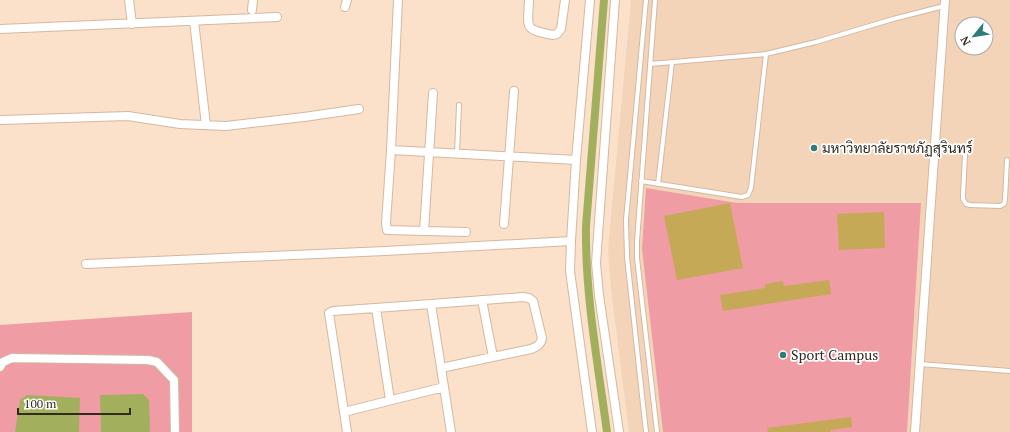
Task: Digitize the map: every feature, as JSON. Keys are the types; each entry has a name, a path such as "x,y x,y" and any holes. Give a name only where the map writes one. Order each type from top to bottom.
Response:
{"street":[{"path":"129,0 132,24"},
{"path":"252,10 253,0"},
{"path":"398,0 386,229 466,232"},
{"path":"529,0 529,27 534,31 554,34 557,34 561,29 565,0"},
{"path":"590,0 576,160 570,271 592,432"},
{"path":"616,0 596,263 599,295 619,432"},
{"path":"915,432 945,3"},
{"path":"0,29 277,17"},
{"path":"194,20 206,125"},
{"path":"504,224 514,91"},
{"path":"424,231 434,92"},
{"path":"0,120 128,116 180,124 234,125 359,109"},
{"path":"391,150 576,160"},
{"path":"86,264 571,241"},
{"path":"347,432 328,313 333,311 523,297 529,298 533,301 542,338 542,342 538,346 531,349 441,368"},
{"path":"482,300 493,357"},
{"path":"431,304 451,432"},
{"path":"376,308 390,400"},
{"path":"0,367 2,362 12,358 148,360 157,362 174,380 175,432"},
{"path":"344,412 444,387"}],"lane":[{"path":"646,0 626,220 626,257 646,432"},
{"path":"655,0 640,181 637,258 657,432"},
{"path":"650,64 766,54 816,42 945,3"},
{"path":"640,181 742,197 748,195 751,188 766,54"},
{"path":"658,184 672,62"},
{"path":"456,153 459,105"},
{"path":"935,151 959,151 965,155 963,199 966,204 970,205 1000,206 1004,204 1006,200 1007,160"},
{"path":"920,364 1010,371"}],"shaded area":[{"name":"มหาวิทยาลัยราชภัฏสุรินทร์","path":"631,0 1010,0 1010,432 629,432 611,290 608,249"},
{"name":"Sport Campus","path":"646,188 737,203 921,203 907,432 663,432 642,249"},
{"path":"192,312 192,432 0,432 0,325"},
{"path":"143,394 149,400 150,432 101,432 100,395"},
{"path":"27,395 80,398 79,432 15,432 20,400"}],"building":[{"path":"730,203 743,268 677,280 664,216"},
{"path":"884,212 885,248 839,250 837,214"},
{"path":"829,280 831,294 723,311 720,295 765,288 765,284 783,281 784,286"},
{"path":"851,417 852,427 830,430 831,432 768,432 767,428"}],"waterway":[{"path":"604,0 586,226 586,252 590,304 607,432"}],"place":[{"name":"มหาวิทยาลัยราชภัฏสุรินทร์","path":"814,148"},
{"name":"Sport Campus","path":"783,355"}]}
